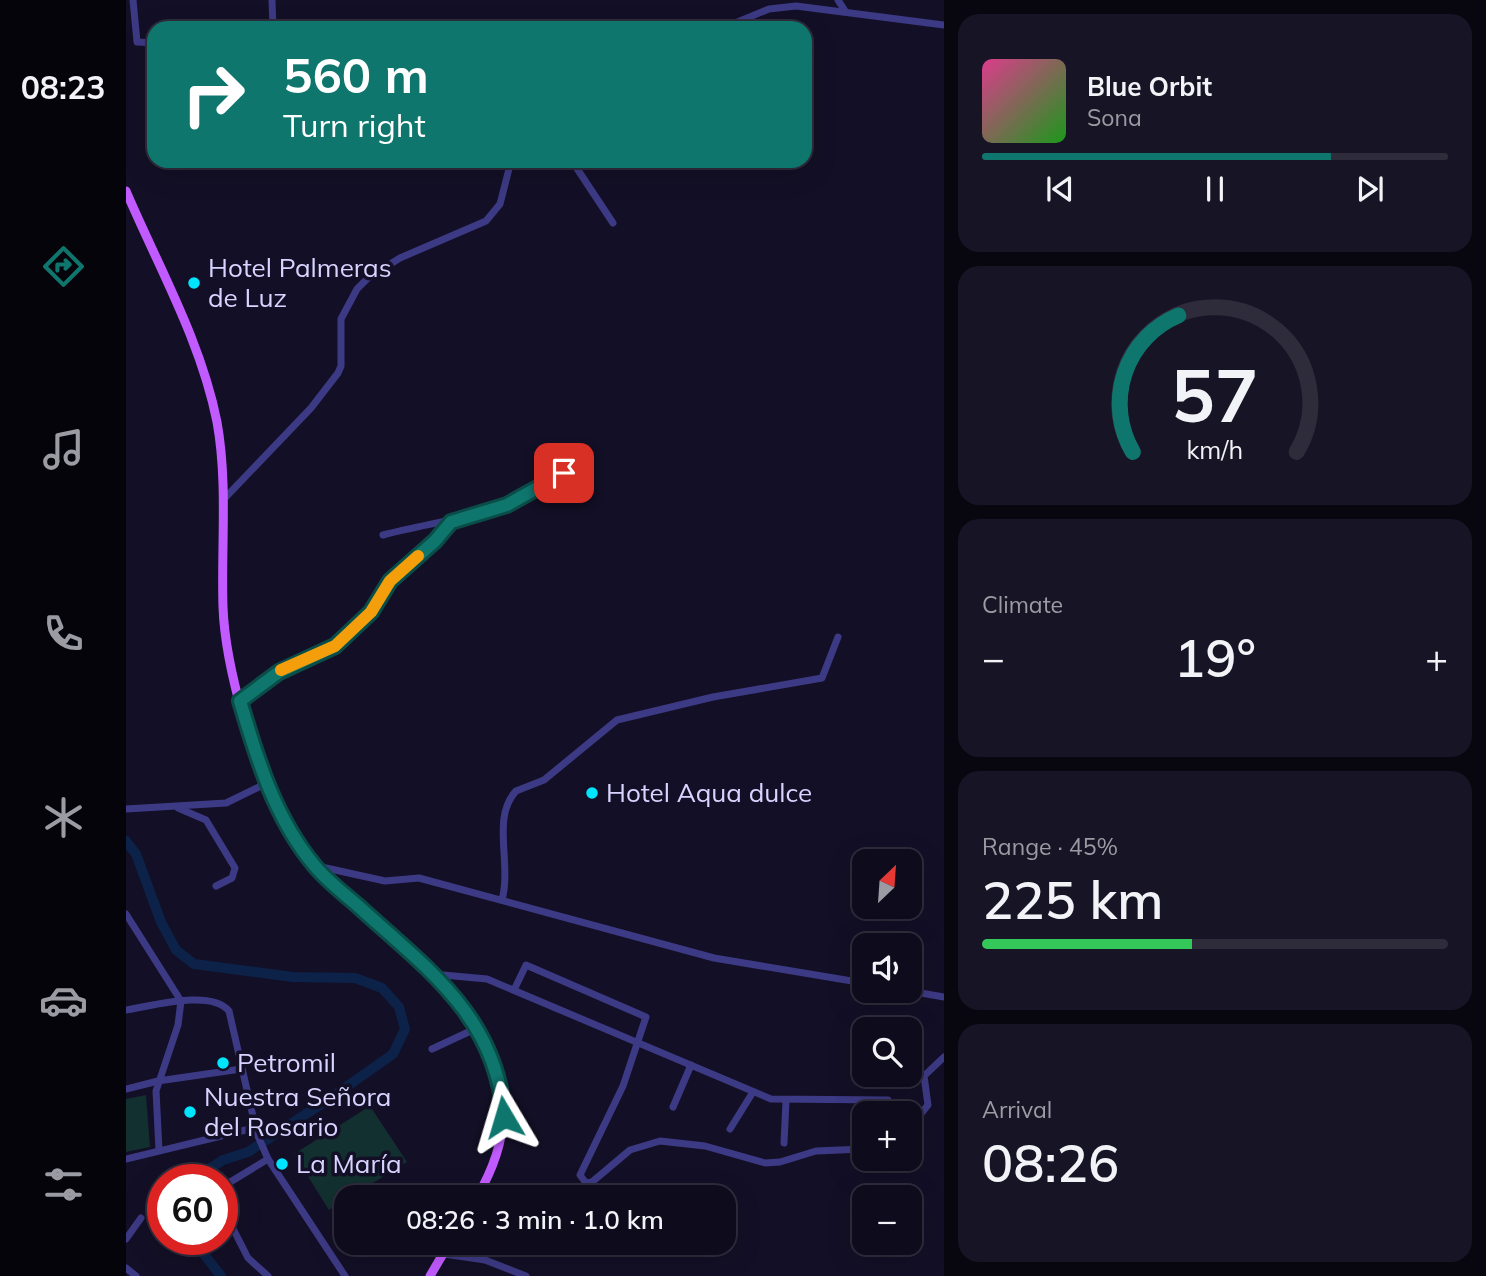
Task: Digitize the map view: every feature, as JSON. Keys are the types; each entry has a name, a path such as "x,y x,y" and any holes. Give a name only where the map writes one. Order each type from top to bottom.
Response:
{"main road":[{"path":"126,191 177,305 206,383 216,421 223,500 225,638 240,701 267,783 285,825 313,865 432,974 459,1001 477,1028 493,1059 504,1117 490,1172 483,1185"},
{"path":"430,1276 442,1255"}],"street":[{"path":"134,0 136,40 139,43 147,43"},
{"path":"272,0 272,21"},
{"path":"838,0 845,11"},
{"path":"742,21 782,6 845,11 943,25"},
{"path":"223,500 311,408 338,373 341,366 341,319 357,289 368,278 400,258 489,218 499,204 509,168"},
{"path":"577,168 613,223"},
{"path":"383,535 428,524 451,522 507,505 569,469"},
{"path":"240,701 279,672 335,646 371,612 390,581 435,541 451,522"},
{"path":"502,900 507,875 503,817 516,791 544,780 617,720 691,701 822,678 838,637"},
{"path":"126,809 226,803 267,783"},
{"path":"173,806 206,820 235,868 232,878 216,886"},
{"path":"313,865 385,881 419,878 714,958 852,981"},
{"path":"126,914 130,931 181,1001 178,1025 156,1091 159,1150"},
{"path":"514,990 526,965 646,1017 618,1098 580,1175 586,1183 592,1182 630,1150 660,1140 705,1146 765,1163 780,1163 816,1151 852,1150"},
{"path":"432,974 487,979 753,1092 786,1101 884,1101"},
{"path":"922,993 943,997"},
{"path":"126,1010 181,1001 216,1001 225,1006 233,1016 241,1069 255,1131 268,1159 345,1276"},
{"path":"432,1049 477,1028"},
{"path":"922,1112 928,1105 924,1076 943,1056"},
{"path":"673,1107 691,1065"},
{"path":"126,1089 158,1080 241,1069"},
{"path":"730,1129 753,1092"},
{"path":"783,1143 786,1101"},
{"path":"126,1160 159,1150 255,1131"},
{"path":"238,1177 268,1159"},
{"path":"126,1239 141,1218"},
{"path":"238,1238 248,1258 268,1276"},
{"path":"450,1255 485,1260 526,1276"},
{"path":"126,1268 136,1276"}],"green space":[{"path":"146,1095 150,1147 126,1152 126,1099"},
{"path":"370,1106 407,1162 370,1185 334,1185 334,1207 329,1210 294,1154"}],"waterway":[{"path":"126,841 136,854 161,922 176,950 194,964 293,977 355,978 382,988 399,1007 405,1029 393,1054 248,1152 217,1164"},
{"path":"205,1255 221,1276"}],"slow traffic":[{"path":"281,670 335,646 345,633 371,612 390,581 418,556"}],"place":[{"name":"Hotel Palmeras de Luz","path":"194,283"},
{"name":"Hotel Aqua dulce","path":"592,793"},
{"name":"Petromil","path":"223,1063"},
{"name":"Nuestra Señora del Rosario","path":"190,1112"},
{"name":"La María","path":"282,1164"}],"route":[{"path":"504,1117 493,1059 482,1035 459,1001 445,985 313,865 285,825 267,783 240,701 279,672 335,646 345,633 371,612 390,581 429,547 451,522 507,505 564,473"}]}
